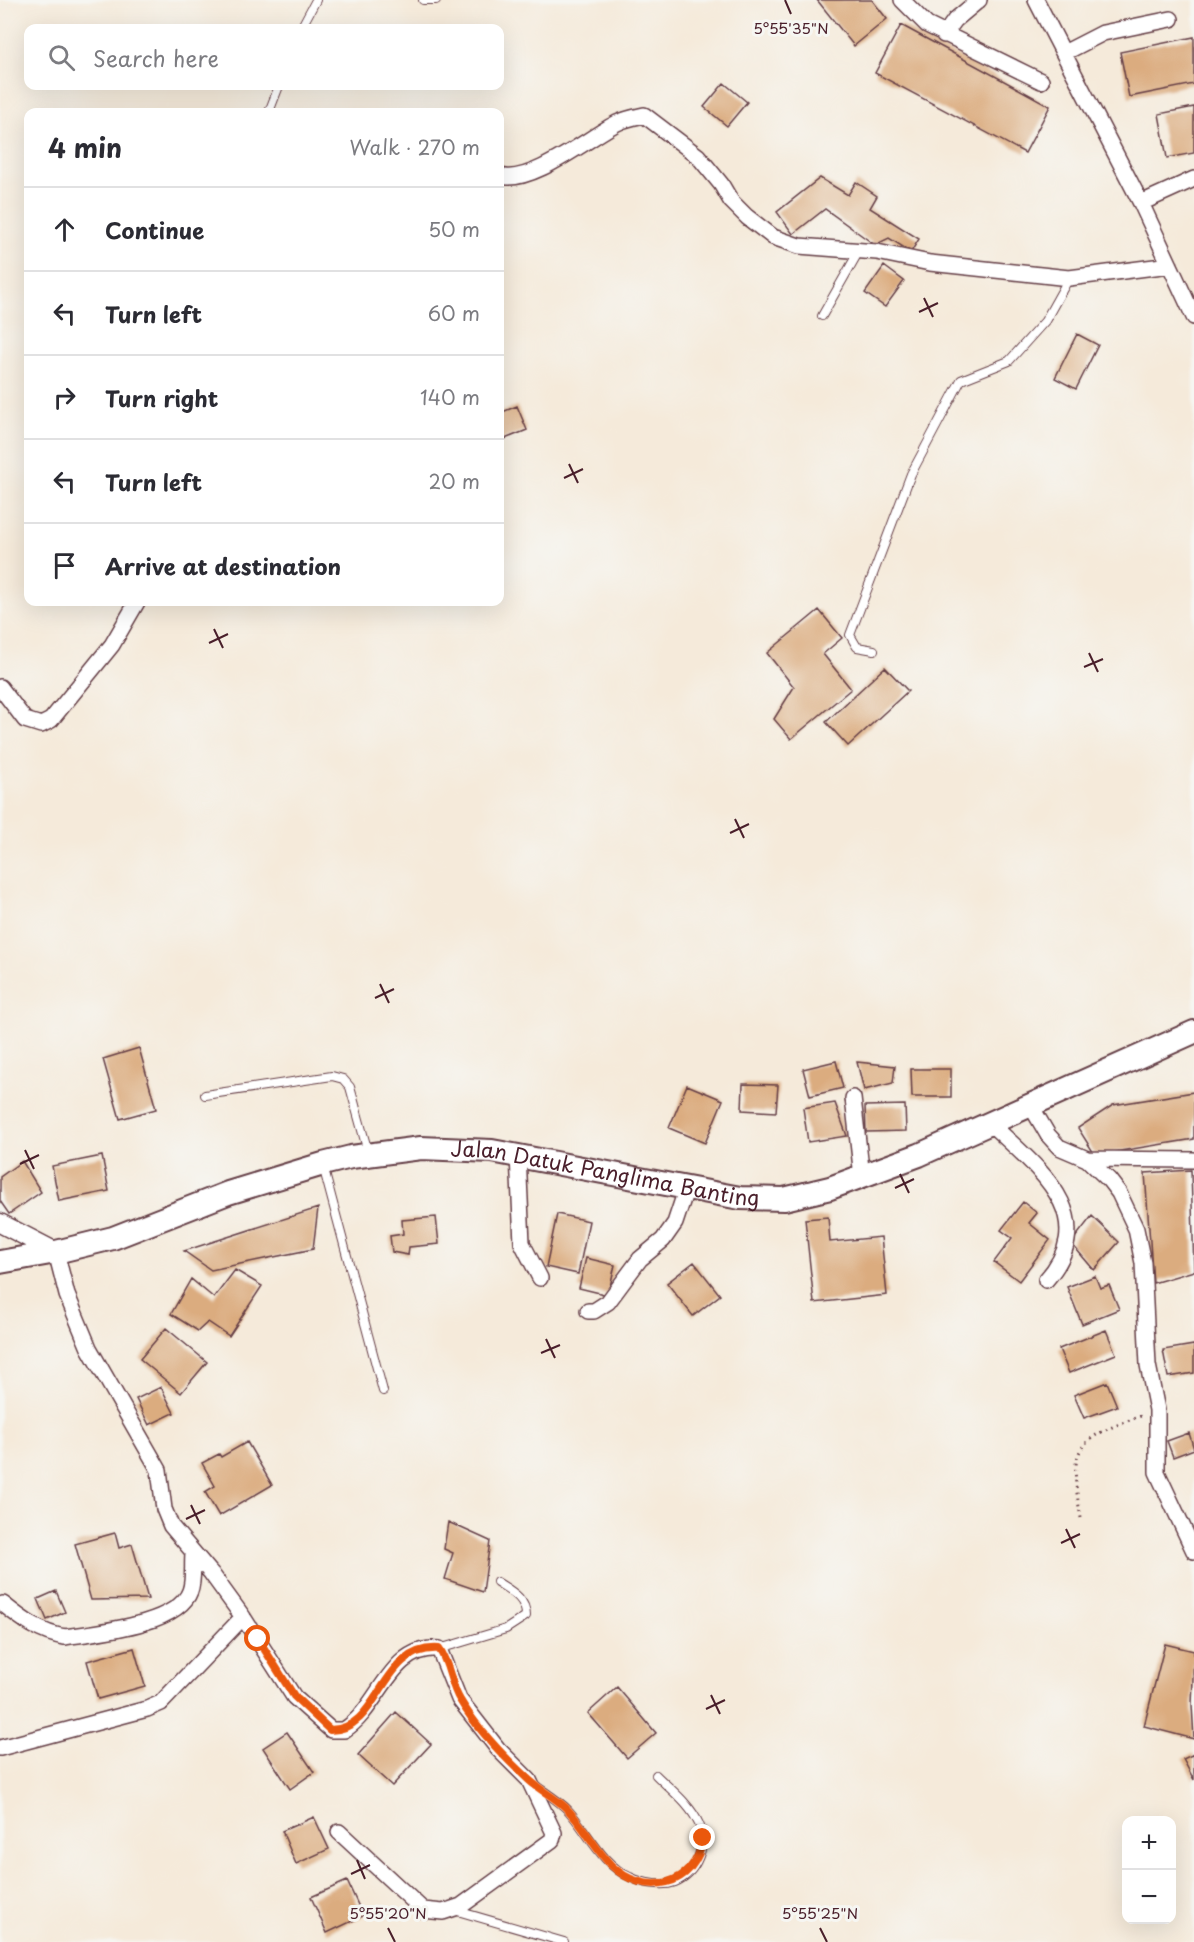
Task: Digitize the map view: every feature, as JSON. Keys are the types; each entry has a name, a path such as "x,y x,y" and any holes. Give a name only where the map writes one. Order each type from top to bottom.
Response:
{"main road":[{"name":"Jalan Datuk Panglima Banting","path":"0,1262 56,1252 112,1238 228,1193 323,1164 421,1148 455,1148 518,1155 740,1198 784,1199 830,1188 862,1177 991,1124 1194,1032"}],"street":[{"path":"902,0 927,26 1041,81"},
{"path":"944,35 955,20 979,0"},
{"path":"1036,0 1141,203 1194,317"},
{"path":"1064,53 1102,33 1171,19"},
{"path":"504,177 541,169 619,122 644,115 698,156 721,184 731,201 773,237 799,246 877,252 930,263 1069,278 1170,265"},
{"path":"1141,203 1194,179"},
{"path":"0,687 25,720 41,725 51,720 112,645 135,606"},
{"path":"853,1098 862,1177"},
{"path":"1031,1106 1047,1135 1059,1146 1087,1159 1119,1193 1136,1229 1143,1263 1148,1365 1157,1410 1157,1472 1194,1551"},
{"path":"991,1124 1050,1181 1065,1205 1066,1247 1058,1267 1046,1280"},
{"path":"518,1155 522,1243 540,1278"},
{"path":"1087,1159 1194,1160"},
{"path":"588,1311 594,1311 608,1302 640,1259 663,1240 675,1223 687,1187"},
{"path":"0,1223 56,1252 67,1294 89,1348 159,1470 166,1516 193,1555 211,1573 243,1617 294,1696 330,1730 344,1730 365,1712 393,1669 411,1655 426,1648 439,1649 459,1699 498,1749 529,1780 554,1833 552,1840 453,1909 434,1912 423,1910 339,1832"},
{"path":"3,1604 35,1628 50,1635 65,1637 163,1617 184,1603 191,1590 193,1555"},
{"path":"0,1748 147,1709 161,1703 243,1617"}],"lane":[{"path":"303,24 316,0"},
{"path":"423,0 436,0"},
{"path":"271,108 277,90"},
{"path":"822,316 859,251"},
{"path":"874,650 857,647 850,635 911,474 935,428 961,380 1009,362 1045,321 1069,278"},
{"path":"205,1095 332,1076 343,1079 350,1087 368,1155"},
{"path":"323,1164 383,1391"},
{"path":"439,1649 506,1629 526,1616 526,1607 517,1595 497,1582"},
{"path":"529,1780 567,1809 612,1866 629,1877 652,1884 676,1882 693,1867 701,1853 703,1838 690,1809 656,1775"},
{"path":"453,1909 564,1942"}],"path":[{"path":"1081,1518 1074,1481 1074,1464 1087,1441 1101,1430 1157,1410"}],"building":[{"path":"817,0 872,0 887,19 854,46"},
{"path":"901,25 1050,106 1025,153 875,73"},
{"path":"1194,37 1194,84 1129,97 1120,52"},
{"path":"724,83 747,102 727,126 704,107"},
{"path":"1194,107 1194,153 1167,158 1159,114"},
{"path":"820,178 848,195 856,182 877,196 870,208 919,239 911,252 889,238 875,245 825,209 793,234 777,212"},
{"path":"884,266 904,281 885,307 865,293"},
{"path":"1077,334 1098,345 1076,389 1055,378"},
{"path":"517,406 527,430 504,439 504,411"},
{"path":"819,610 842,638 823,654 851,689 791,739 774,719 794,687 767,653"},
{"path":"885,667 908,691 848,746 826,722"},
{"path":"139,1048 156,1109 120,1119 103,1059"},
{"path":"836,1061 843,1088 810,1096 803,1069"},
{"path":"857,1062 895,1066 893,1083 864,1090"},
{"path":"911,1069 951,1069 951,1097 912,1097"},
{"path":"743,1084 778,1085 776,1112 742,1110"},
{"path":"687,1085 723,1100 705,1143 669,1128"},
{"path":"1194,1092 1194,1139 1095,1155 1078,1128 1113,1105"},
{"path":"835,1103 847,1136 808,1142 803,1108"},
{"path":"905,1105 906,1131 866,1132 865,1106"},
{"path":"102,1156 109,1191 59,1201 52,1166"},
{"path":"22,1161 41,1192 9,1214 0,1201 0,1177"},
{"path":"1191,1170 1194,1271 1153,1283 1145,1173"},
{"path":"1023,1202 1037,1213 1029,1223 1050,1240 1019,1281 994,1262 1012,1238 1001,1230"},
{"path":"318,1208 313,1249 211,1270 184,1251"},
{"path":"557,1214 589,1221 578,1274 546,1267"},
{"path":"1092,1216 1119,1242 1094,1270 1071,1243"},
{"path":"436,1217 439,1244 409,1247 408,1255 392,1252 390,1236 403,1234 402,1220"},
{"path":"828,1217 830,1242 881,1237 887,1295 814,1303 805,1219"},
{"path":"586,1258 615,1265 608,1295 579,1288"},
{"path":"694,1262 720,1295 693,1316 667,1283"},
{"path":"235,1270 262,1286 229,1336 208,1322 198,1331 171,1314 191,1279 214,1298"},
{"path":"1095,1276 1100,1288 1109,1285 1119,1309 1082,1324 1067,1287"},
{"path":"166,1328 207,1362 181,1393 140,1359"},
{"path":"1106,1330 1116,1354 1069,1373 1059,1349"},
{"path":"1194,1345 1194,1373 1168,1377 1163,1350"},
{"path":"1107,1382 1117,1406 1084,1418 1074,1395"},
{"path":"161,1387 174,1413 149,1425 136,1399"},
{"path":"1189,1433 1194,1449 1173,1457 1167,1441"},
{"path":"247,1442 272,1485 219,1516 205,1492 215,1486 202,1463 219,1454 221,1457"},
{"path":"448,1522 490,1541 483,1592 445,1579 453,1553 444,1549"},
{"path":"115,1533 119,1548 132,1544 148,1599 91,1600 75,1544"},
{"path":"56,1591 65,1612 47,1620 38,1599"},
{"path":"1165,1644 1194,1651 1192,1705 1194,1739 1144,1726"},
{"path":"134,1648 145,1686 98,1699 87,1661"},
{"path":"617,1687 656,1733 627,1758 588,1713"},
{"path":"396,1712 431,1744 392,1786 358,1755"},
{"path":"287,1732 314,1772 290,1789 263,1748"},
{"path":"1194,1754 1194,1780 1183,1759"},
{"path":"314,1817 329,1849 296,1864 282,1831"},
{"path":"347,1881 363,1916 327,1933 311,1897"}],"route":[{"path":"258,1639 294,1696 330,1730 344,1730 352,1725 365,1712 393,1669 411,1655 426,1648 439,1649 443,1654 459,1699 498,1749 529,1780 567,1809 612,1866 629,1877 652,1884 676,1882 693,1867 701,1853 703,1838"}]}
